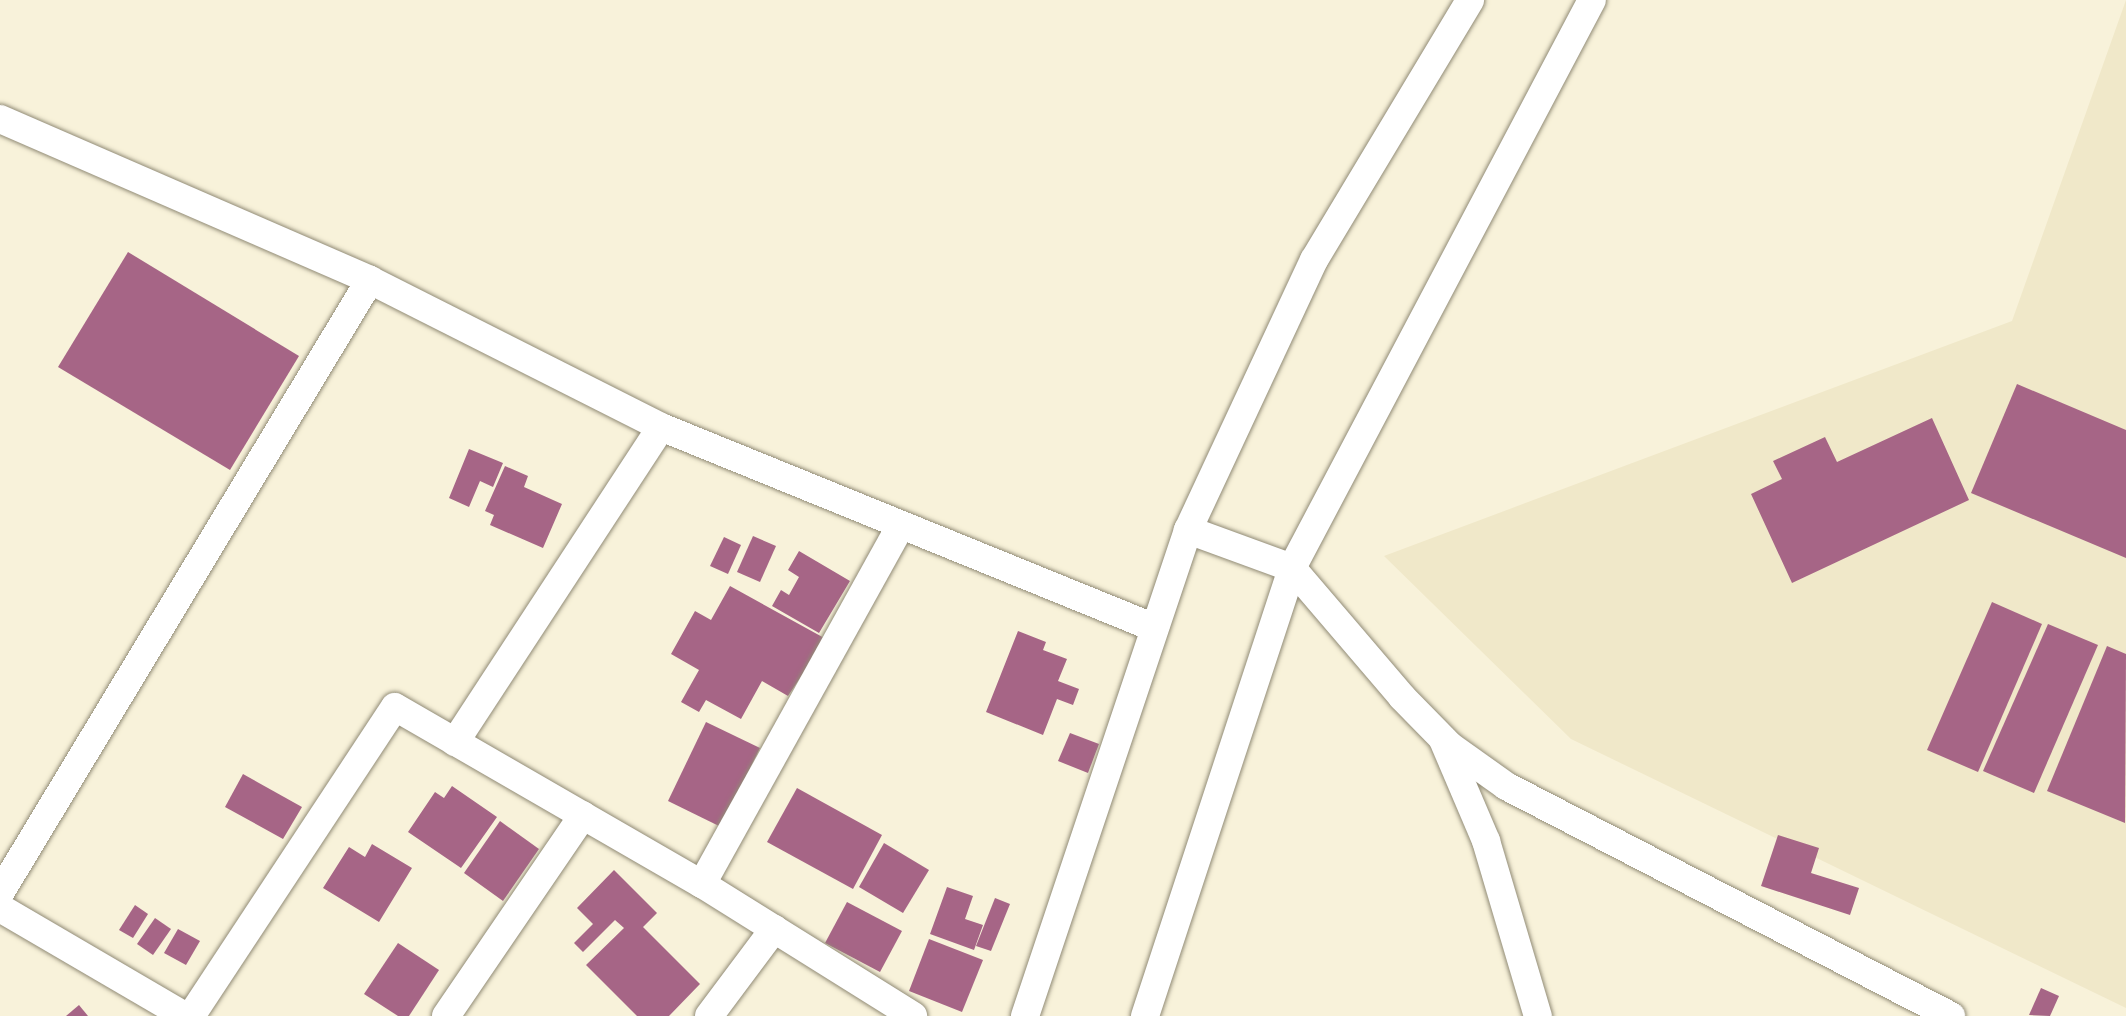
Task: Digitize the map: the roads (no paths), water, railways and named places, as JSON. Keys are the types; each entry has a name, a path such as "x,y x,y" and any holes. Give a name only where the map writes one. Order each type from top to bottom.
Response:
{"street":[{"path":"1025,1016 1188,530 1314,260 1470,0"},
{"path":"1145,1016 1292,568 1592,0"},
{"path":"0,119 370,280 661,427 900,527 1155,628"},
{"path":"0,893 370,280"},
{"path":"455,742 661,427"},
{"path":"702,885 900,527"},
{"path":"1188,530 1292,568 1442,738 1506,786 1951,1016"},
{"path":"190,1016 395,707 702,885 913,1016"},
{"path":"1442,738 1486,841 1538,1016"},
{"path":"447,1016 583,816"},
{"path":"0,908 185,1016"},
{"path":"709,1016 774,929"}]}
